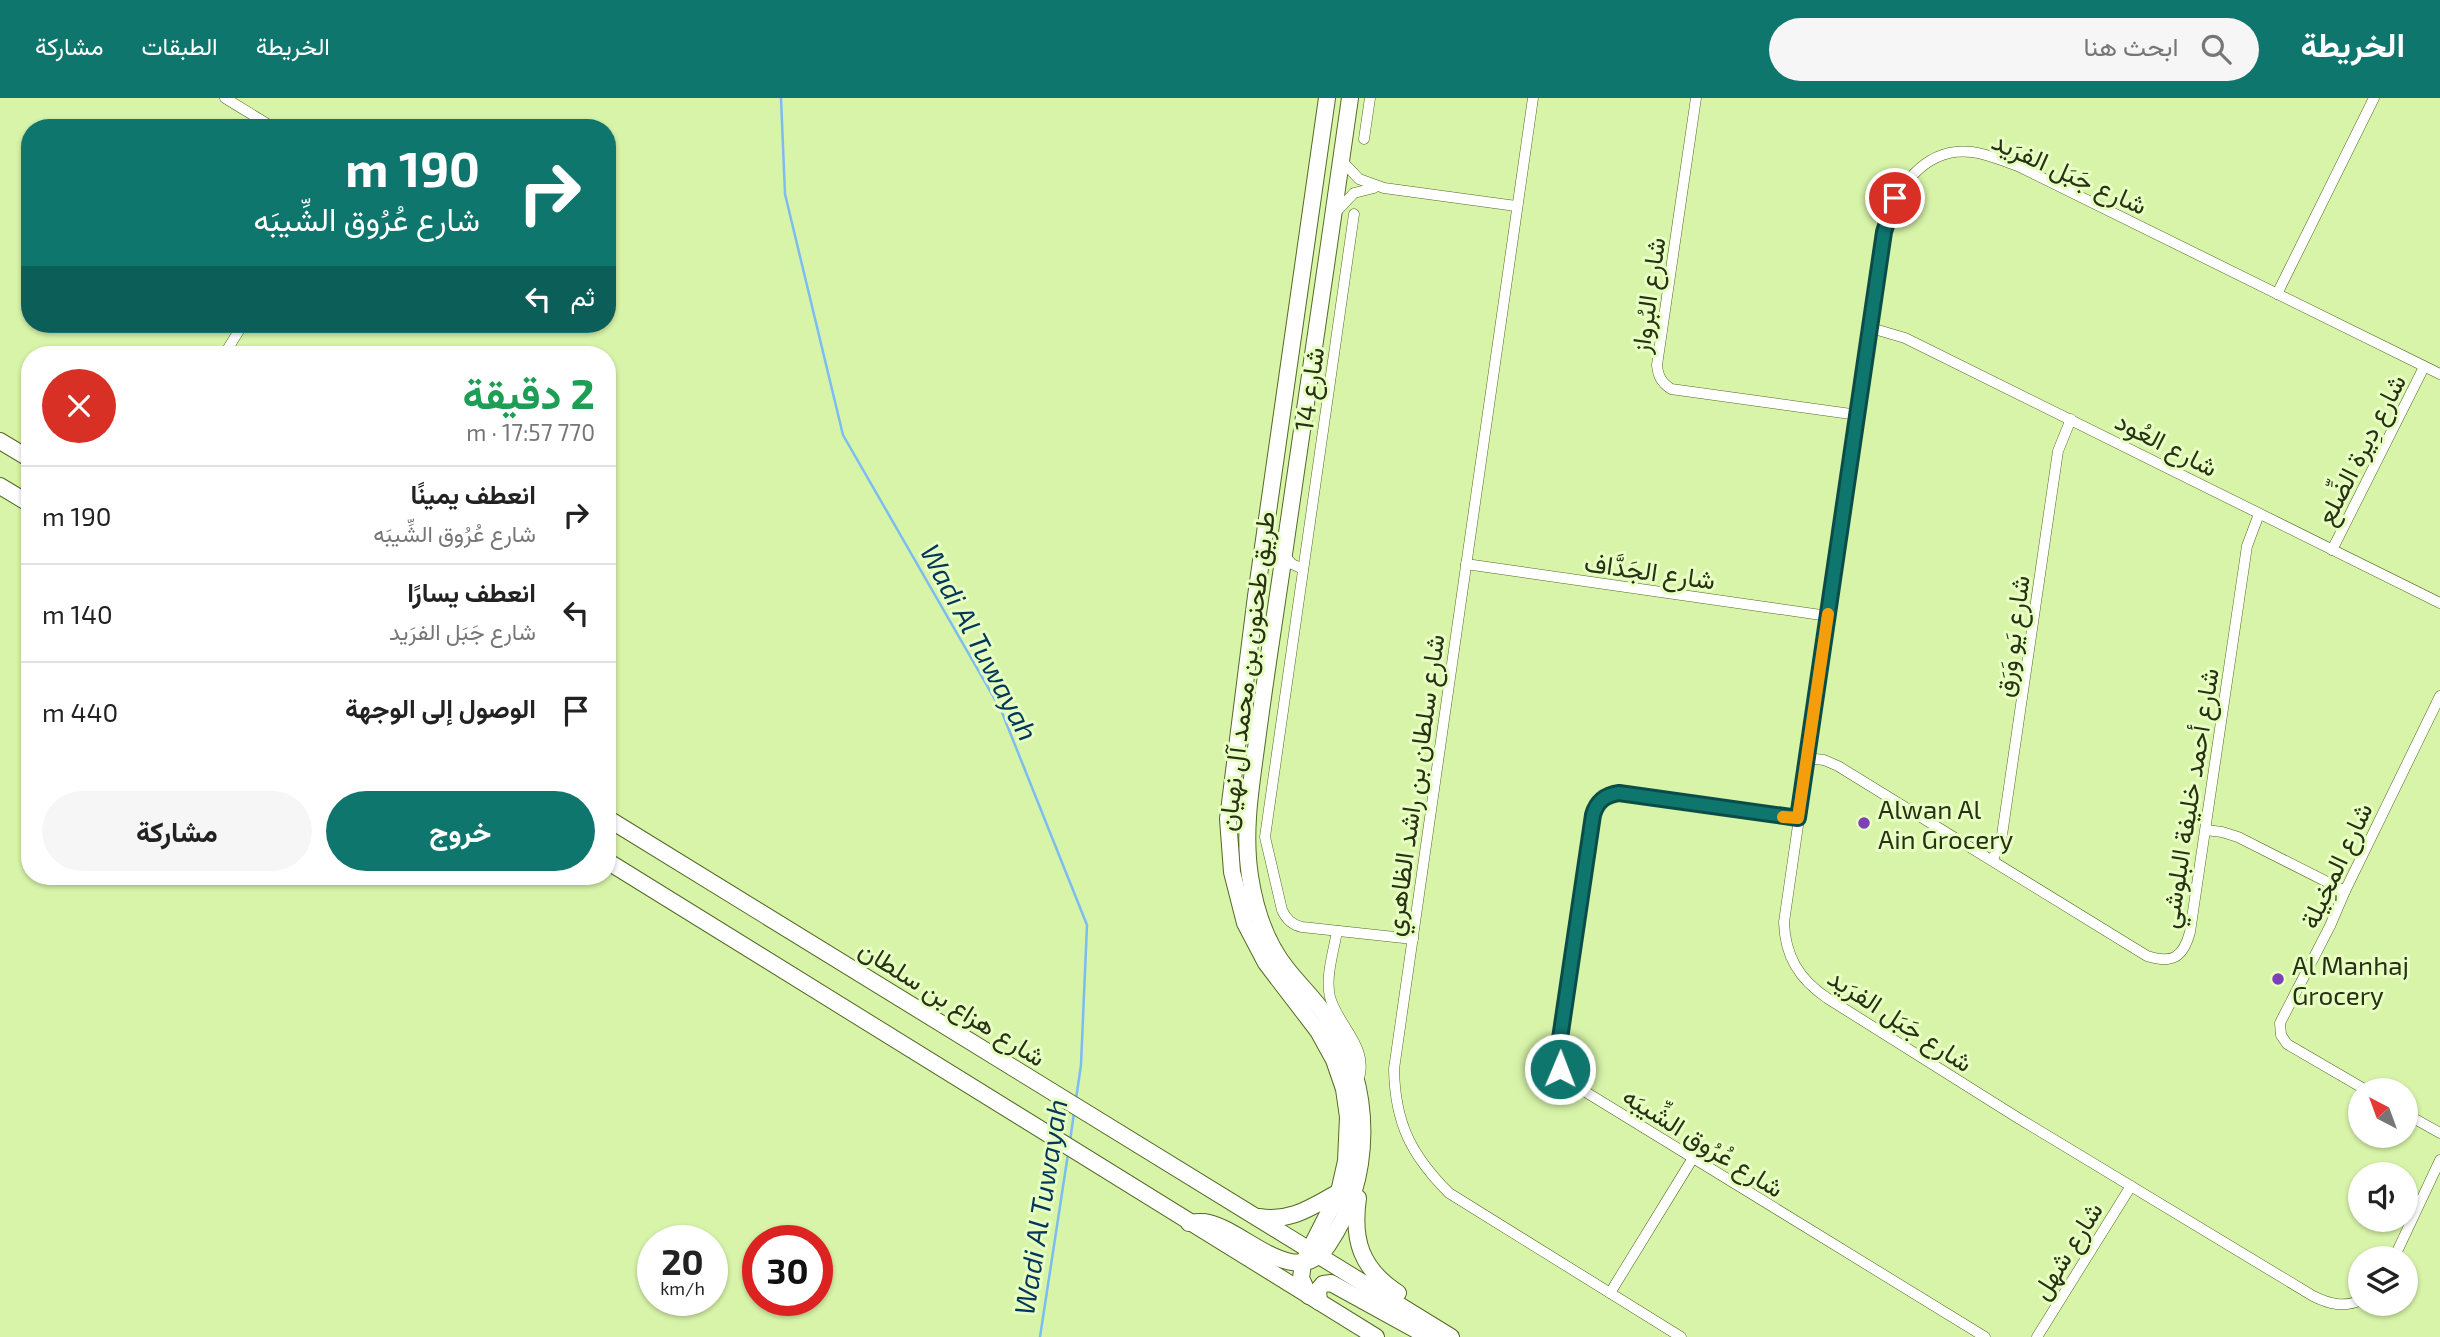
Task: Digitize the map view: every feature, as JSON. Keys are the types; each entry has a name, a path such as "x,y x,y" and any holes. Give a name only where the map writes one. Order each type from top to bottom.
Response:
{"main road":[{"name":"طريق طحنون بن محمد آل نهيان","path":"1311,1256 1339,1192 1346,1161 1348,1132 1341,1075 1318,1031 1259,951 1239,908 1228,836 1228,801 1327,98"},
{"name":"طريق طحنون بن محمد آل نهيان","path":"1311,1256 1339,1227 1346,1211 1357,1175 1363,1140 1362,1111 1357,1084 1340,1038 1324,1012 1279,957 1265,932 1255,904 1248,863 1247,821 1350,98"},
{"path":"0,441 21,454"},
{"path":"0,486 21,499"},
{"path":"1256,596 1257,634 1248,703 1251,711 1261,715"},
{"name":"شارع هزاع بن سلطان","path":"616,824 1256,1217 1311,1256 1451,1337"},
{"path":"616,867 1376,1337"},
{"path":"1363,1140 1364,1160 1355,1229 1363,1256 1385,1284 1444,1322 1461,1337"},
{"path":"1256,1217 1275,1220 1293,1216 1339,1192"},
{"path":"1189,1223 1218,1226 1280,1260 1311,1256"},
{"path":"1311,1256 1301,1278 1314,1299"},
{"path":"1314,1299 1323,1284 1331,1283 1429,1337"}],"street":[{"path":"225,98 259,119"},
{"path":"1364,139 1370,98"},
{"name":"شارع سلطان بن راشد الظاهري","path":"1532,98 1394,1069 1398,1108 1409,1144 1420,1162 1449,1193 1681,1337"},
{"name":"شارع البُرواز","path":"1696,98 1657,365 1662,383 1671,389 1858,415"},
{"path":"2277,294 2372,99"},
{"name":"شارع جَبَل الفرَيد","path":"2348,1304 2325,1302 1827,998 1803,979 1788,953 1784,922 1884,232 1895,198 1907,180 1926,163 1945,155 1969,151 2018,166 2440,374"},
{"path":"1341,159 1359,179 1384,188"},
{"path":"1333,216 1353,193 1367,188 1516,206"},
{"name":"شارع 14","path":"1354,214 1298,593 1266,845 1286,918 1297,926 1413,939"},
{"name":"شارع العُود","path":"1871,328 1905,338 2440,603"},
{"name":"شارع دِيرة الضِّلع","path":"2332,550 2424,367"},
{"name":"شارع يَو وَرَق","path":"1993,860 2002,835 2058,451 2071,419"},
{"name":"شارع أحمد خليفة البلوشي","path":"1807,758 1824,760 1838,766 2147,956 2161,960 2172,959 2182,952 2187,944 2247,546 2259,514"},
{"path":"1284,555 1292,564 1303,569"},
{"name":"شارع الجَدَّاف","path":"1466,564 1828,616"},
{"path":"1278,596 1298,593"},
{"name":"شارع المخِيلة","path":"2348,1080 2287,1044 2280,1029 2440,696"},
{"name":"شارع عُرُوق الشِّيبَه","path":"1798,818 1619,793 1610,794 1595,806 1558,1052 1560,1069 1571,1083 1985,1337"},
{"path":"2206,830 2238,837 2345,891"},
{"path":"1337,931 1329,990 1332,1002 1349,1030 1360,1057 1362,1069 1357,1084"},
{"path":"2418,1121 2440,1133"},
{"path":"1610,1293 1693,1158"},
{"path":"2400,1246 2440,1160"},
{"name":"شارع شهل","path":"2037,1337 2131,1186"}],"waterway":[{"name":"Wadi Al Tuwayah","path":"781,98 785,194 843,435 1001,710 1087,925 1081,1065 1076,1099"},
{"name":"Wadi Al Tuwayah","path":"1070,1141 1074,1113"},
{"name":"Wadi Al Tuwayah","path":"1040,1337 1068,1154"}],"slow traffic":[{"path":"1783,817 1798,818 1828,614"}],"place":[{"name":"Alwan Al Ain Grocery","path":"1864,823"},
{"name":"Al Manhaj Grocery","path":"2278,979"}],"route":[{"path":"1560,1069 1558,1052 1595,806 1610,794 1619,793 1798,818 1884,232 1895,198"}]}
